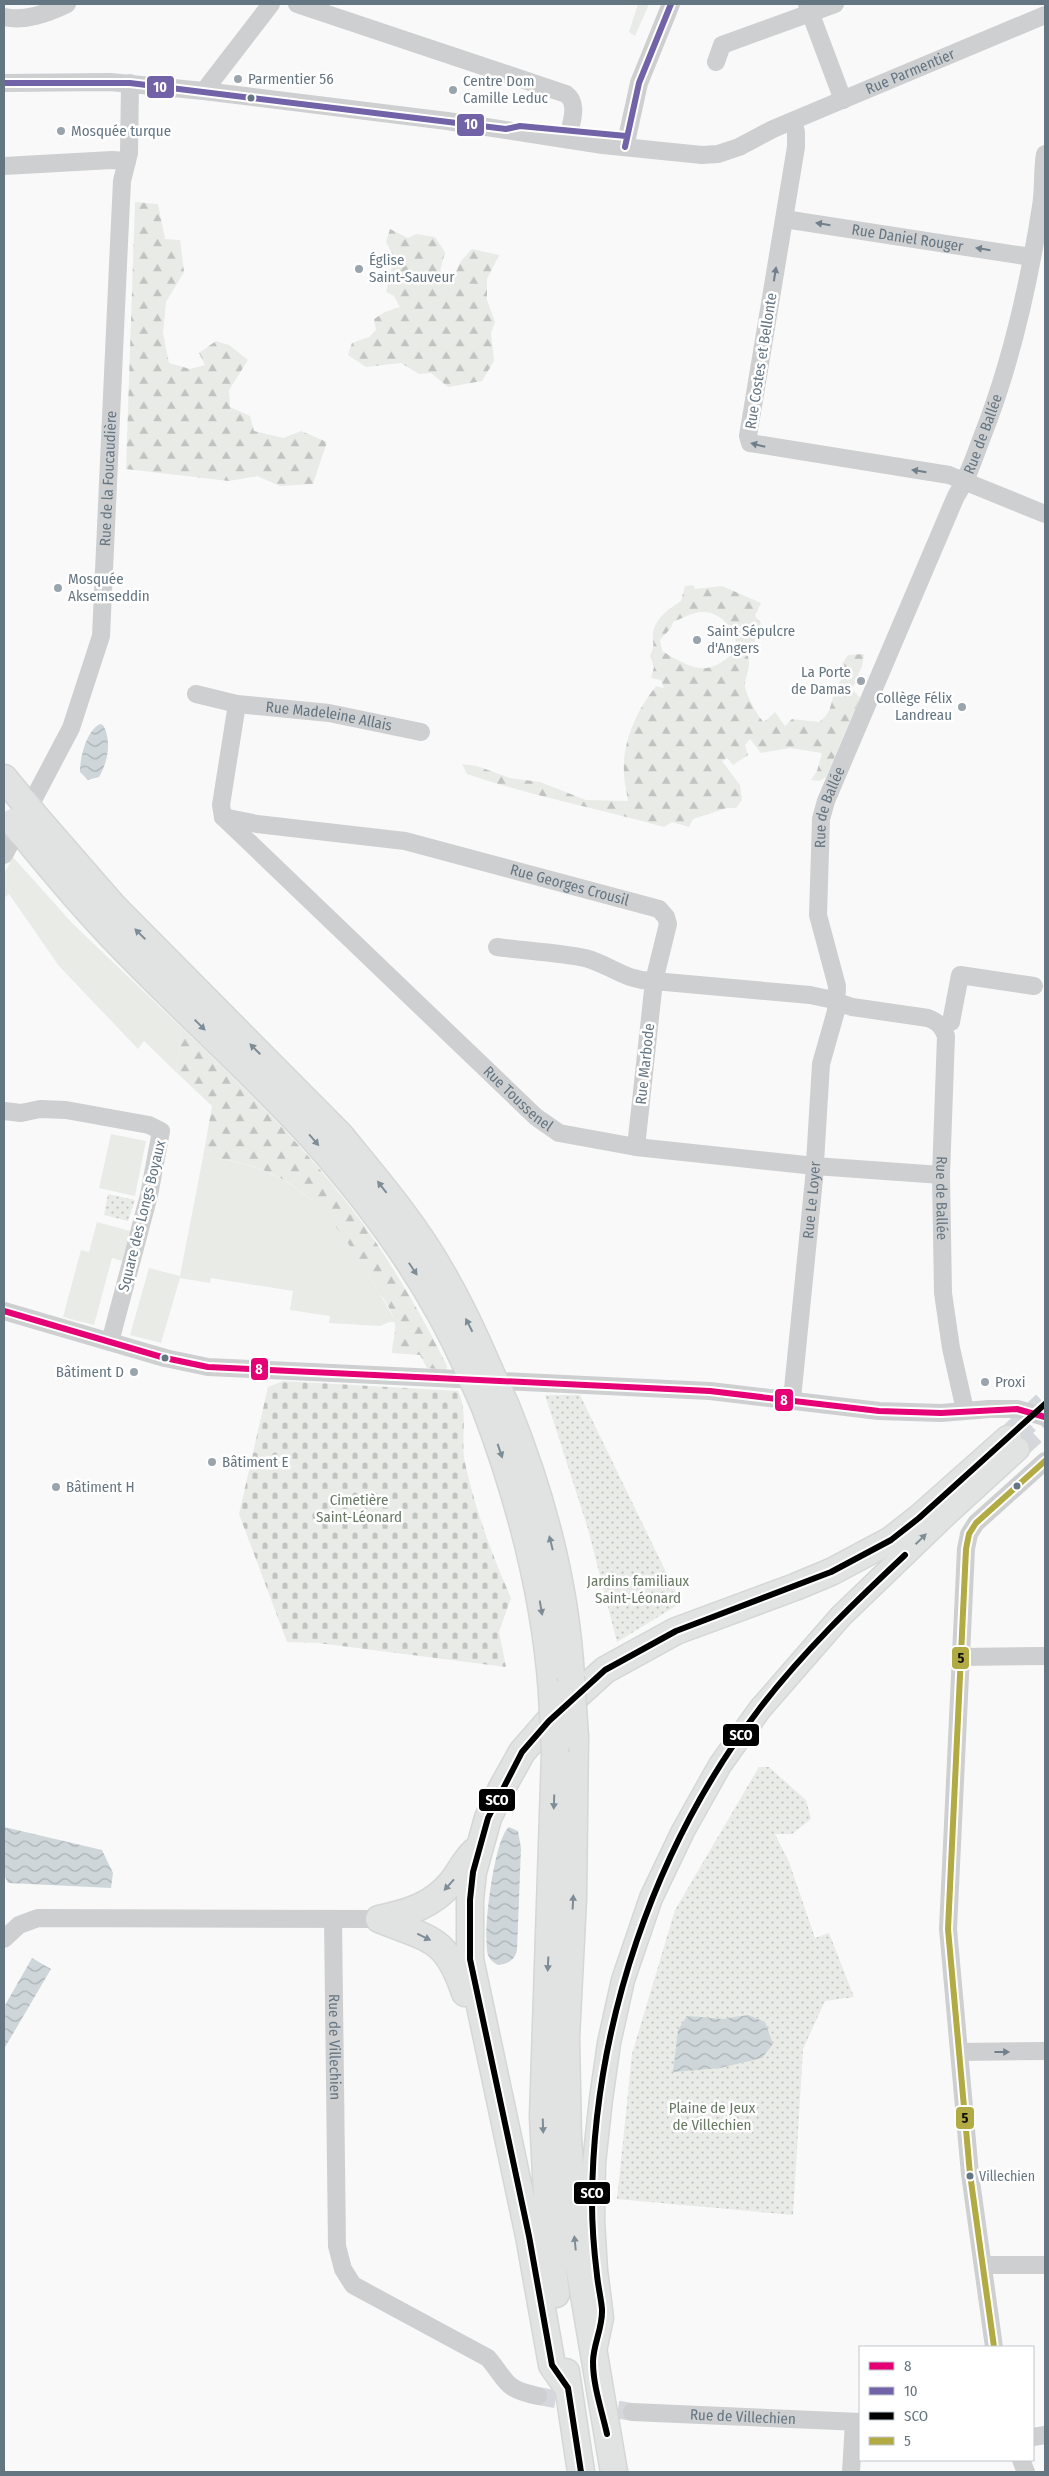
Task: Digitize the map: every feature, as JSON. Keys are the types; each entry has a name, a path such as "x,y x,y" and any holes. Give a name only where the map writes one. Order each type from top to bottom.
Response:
{"highway":[{"path":"4,778 14,828 75,912 175,1000 304,1130 360,1194 478,1368"},
{"path":"14,828 114,907 334,1129 370,1172 407,1219 442,1272 478,1368 495,1406 513,1490 562,1685 573,1899 566,2038 568,2138 575,2242 593,2360 614,2472"},
{"path":"568,2388 552,2365 529,2236 470,1959 470,1900 479,1848 488,1818 502,1788 522,1752 549,1721 605,1670 676,1631 832,1572 890,1540 1013,1444"},
{"path":"565,1745 543,2116 549,2234 568,2388 581,2472"},
{"path":"379,1919 420,1909 452,1882 464,1862 479,1848"},
{"path":"379,1919 421,1934 440,1945 455,1965 470,2011 484,2027"}],"main road":[{"path":"593,2360 602,2318 596,2270 593,2220 594,2163 601,2099 609,2043 623,1980 651,1898 683,1831 720,1765 764,1704 841,1616 947,1514 1013,1444"}],"street":[{"path":"4,16 10,18 44,15 67,4"},
{"path":"204,91 271,4"},
{"path":"297,4 566,94 574,102 568,135"},
{"path":"626,142 639,83 670,4"},
{"path":"716,62 722,45 809,8 835,4"},
{"path":"809,8 843,100"},
{"name":"Rue Parmentier","path":"4,83 130,83 626,142 718,145 774,129 1045,15"},
{"name":"Rue de la Foucaudière","path":"14,828 74,722 101,636 122,181 127,161 130,83"},
{"name":"Rue Costes et Bellonte","path":"793,121 797,139 748,436 750,443 949,475 966,482"},
{"name":"Rue de Ballée","path":"837,1002 837,986 818,915 821,819 826,801 956,496 966,482 992,413 1010,353 1031,257 1041,208 1045,154"},
{"path":"4,166 112,160 127,161"},
{"name":"Rue Daniel Rouger","path":"784,219 1031,257"},
{"path":"966,482 1045,514"},
{"name":"Rue Madeleine Allais","path":"196,694 237,704 329,713 420,732"},
{"path":"223,817 221,805 237,704"},
{"name":"Rue Georges Crousil","path":"223,817 257,824 404,842 658,908 666,917 667,932 654,981"},
{"name":"Rue Toussenel","path":"223,817 546,1126 572,1137 636,1146 815,1166 941,1175"},
{"path":"497,947 585,958 599,962 626,977 640,981 778,991 837,1002 852,1007 928,1018 942,1027 951,1022 960,975 1034,986"},
{"name":"Rue Marbode","path":"636,1146 654,981"},
{"name":"Rue Le Loyer","path":"792,1399 815,1166 821,1064 835,1017 837,1002"},
{"name":"Rue de Ballée","path":"942,1027 946,1036 941,1175 943,1293 951,1348 965,1410"},
{"name":"Square des Longs Boyaux","path":"4,1111 20,1113 40,1109 66,1110 149,1125 161,1131 149,1195 110,1342"},
{"path":"4,1310 12,1317 165,1358 208,1367 710,1391 792,1399 879,1411 941,1413 965,1410 1018,1409 1045,1417"},
{"path":"994,2346 970,2174 948,1929 961,1657 969,1534 976,1523 1045,1461"},
{"path":"961,1657 1045,1656"},
{"path":"4,1939 19,1925 38,1918 265,1917 333,1920 379,1919"},
{"name":"Rue de Villechien","path":"333,1920 335,2197 337,2246 343,2269 353,2285 488,2358 502,2380 520,2392 538,2396"},
{"path":"959,2052 1045,2051"},
{"path":"983,2265 1045,2265"},
{"name":"Rue de Villechien","path":"632,2412 857,2422 851,2472"}],"green space":[{"path":"638,4 649,4 635,36 629,32"},
{"path":"135,202 158,204 165,239 180,240 184,272 166,302 163,333 169,363 190,369 205,365 199,353 216,341 229,345 248,360 229,390 230,407 250,416 254,431 283,438 301,431 327,442 313,484 280,486 257,476 229,481 126,469"},
{"path":"390,229 408,238 416,234 435,237 445,252 440,271 452,281 461,261 472,249 499,255 487,279 487,300 495,322 491,333 494,361 482,381 448,387 431,373 419,374 401,363 366,367 348,355 352,343 369,337 376,330 374,319 385,312 400,307 394,296 386,292 394,257 386,242"},
{"path":"693,585 695,589 722,586 761,603 755,616 761,623 753,646 736,641 732,630 723,620 713,614 701,612 674,621 670,629 660,640 662,651 690,666 699,668 716,665 735,651 748,656 749,664 745,688 758,715 764,722 775,712 785,726 792,719 819,722 828,712 836,688 844,675 845,672 842,664 848,655 864,654 862,666 852,689 860,698 826,777 819,781 811,780 817,771 822,753 790,748 761,753 750,739 745,745 748,755 733,765 727,758 722,761 740,785 742,800 736,808 727,808 693,819 689,827 672,822 664,827 540,796 467,774 462,764 477,766 510,778 540,782 586,800 628,801 624,761 628,738 637,716 649,695 656,686 664,688 661,680 651,678 654,667 650,656 653,645 653,633 657,622 664,614 681,601 685,586"},
{"path":"13,857 72,923 182,1028 176,1072 144,1041 138,1049 59,966 9,894 4,898 4,874"},
{"path":"182,1028 284,1130 354,1212 385,1256 413,1302 447,1366 446,1370 427,1368 420,1355 392,1353 395,1323 389,1308 340,1231 323,1211 304,1194 284,1180 261,1169 234,1161 203,1157 212,1106 176,1072"},
{"path":"111,1134 146,1141 135,1196 99,1188"},
{"path":"203,1157 241,1163 272,1174 299,1190 322,1211 342,1234 396,1322 389,1322 380,1326 329,1323 330,1316 290,1310 293,1291 211,1278 210,1283 180,1278 161,1343 130,1335 149,1268 180,1276"},
{"path":"108,1194 135,1200 128,1221 104,1215"},
{"path":"97,1222 130,1231 122,1261 112,1258 94,1325 63,1317 81,1250 89,1252"},
{"name":"Cimetière Saint-Léonard","path":"283,1381 458,1391 463,1409 464,1454 469,1480 485,1532 511,1598 499,1632 506,1667 318,1643 287,1642 239,1514 268,1387"},
{"name":"Jardins familiaux Saint-Léonard","path":"545,1395 580,1395 681,1603 617,1642 588,1529"},
{"name":"Plaine de Jeux de Villechien","path":"759,1767 769,1767 806,1800 811,1819 792,1834 775,1834 789,1862 815,1938 829,1933 854,1997 825,2001 803,2049 793,2215 617,2199 632,2054 675,1910"}],"water":[{"path":"100,724 103,725 106,731 108,744 107,758 99,777 88,780 80,772 81,760 91,732"},
{"path":"4,1827 102,1850 113,1873 111,1888 8,1883 4,1875"},
{"path":"509,1827 518,1831 521,1848 517,1950 515,1956 510,1961 498,1965 488,1955 488,1909 494,1867 504,1835"},
{"path":"32,1958 51,1969 4,2049 4,2007"},
{"path":"748,2015 765,2022 773,2044 762,2058 720,2068 673,2072 678,2030 687,2016 723,2019"}],"tunnel":[{"path":"1008,1439 1045,1404"},
{"path":"1018,1449 1045,1424"},
{"path":"538,2396 632,2412"}],"transit line":[{"name":"10","path":"625,147 639,83 671,4"},
{"name":"10","path":"4,83 130,83 506,129 520,126 626,136"},
{"name":"8","path":"4,1311 165,1358 208,1367 710,1391 879,1411 941,1413 1017,1409 1045,1417"},
{"name":"SCO","path":"581,2472 568,2388 552,2365 529,2236 470,1959 470,1900 473,1872 488,1818 522,1752 549,1721 605,1670 676,1631 831,1572 891,1540 919,1518 1045,1404"},
{"name":"5","path":"994,2346 970,2174 948,1929 966,1549 969,1534 976,1523 1045,1461"},
{"name":"SCO","path":"607,2434 593,2371 595,2349 602,2316 592,2220 595,2136 604,2070 618,2005 637,1941 661,1879 689,1819 722,1762 776,1687 848,1610 905,1555"}],"place":[{"name":"Parmentier 56","path":"238,79"},
{"name":"Centre Dom Camille Leduc","path":"453,90"},
{"name":"Mosquée turque","path":"61,131"},
{"name":"Église Saint-Sauveur","path":"359,269"},
{"name":"Mosquée Aksemseddin","path":"58,588"},
{"name":"Saint Sépulcre d'Angers","path":"697,640"},
{"name":"La Porte de Damas","path":"861,681"},
{"name":"Collège Félix Landreau","path":"962,707"},
{"name":"Bâtiment D","path":"134,1372"},
{"name":"Proxi","path":"985,1382"},
{"name":"Bâtiment E","path":"212,1462"},
{"name":"Bâtiment H","path":"56,1487"},
{"name":"Villechien","path":"970,2176"}]}
